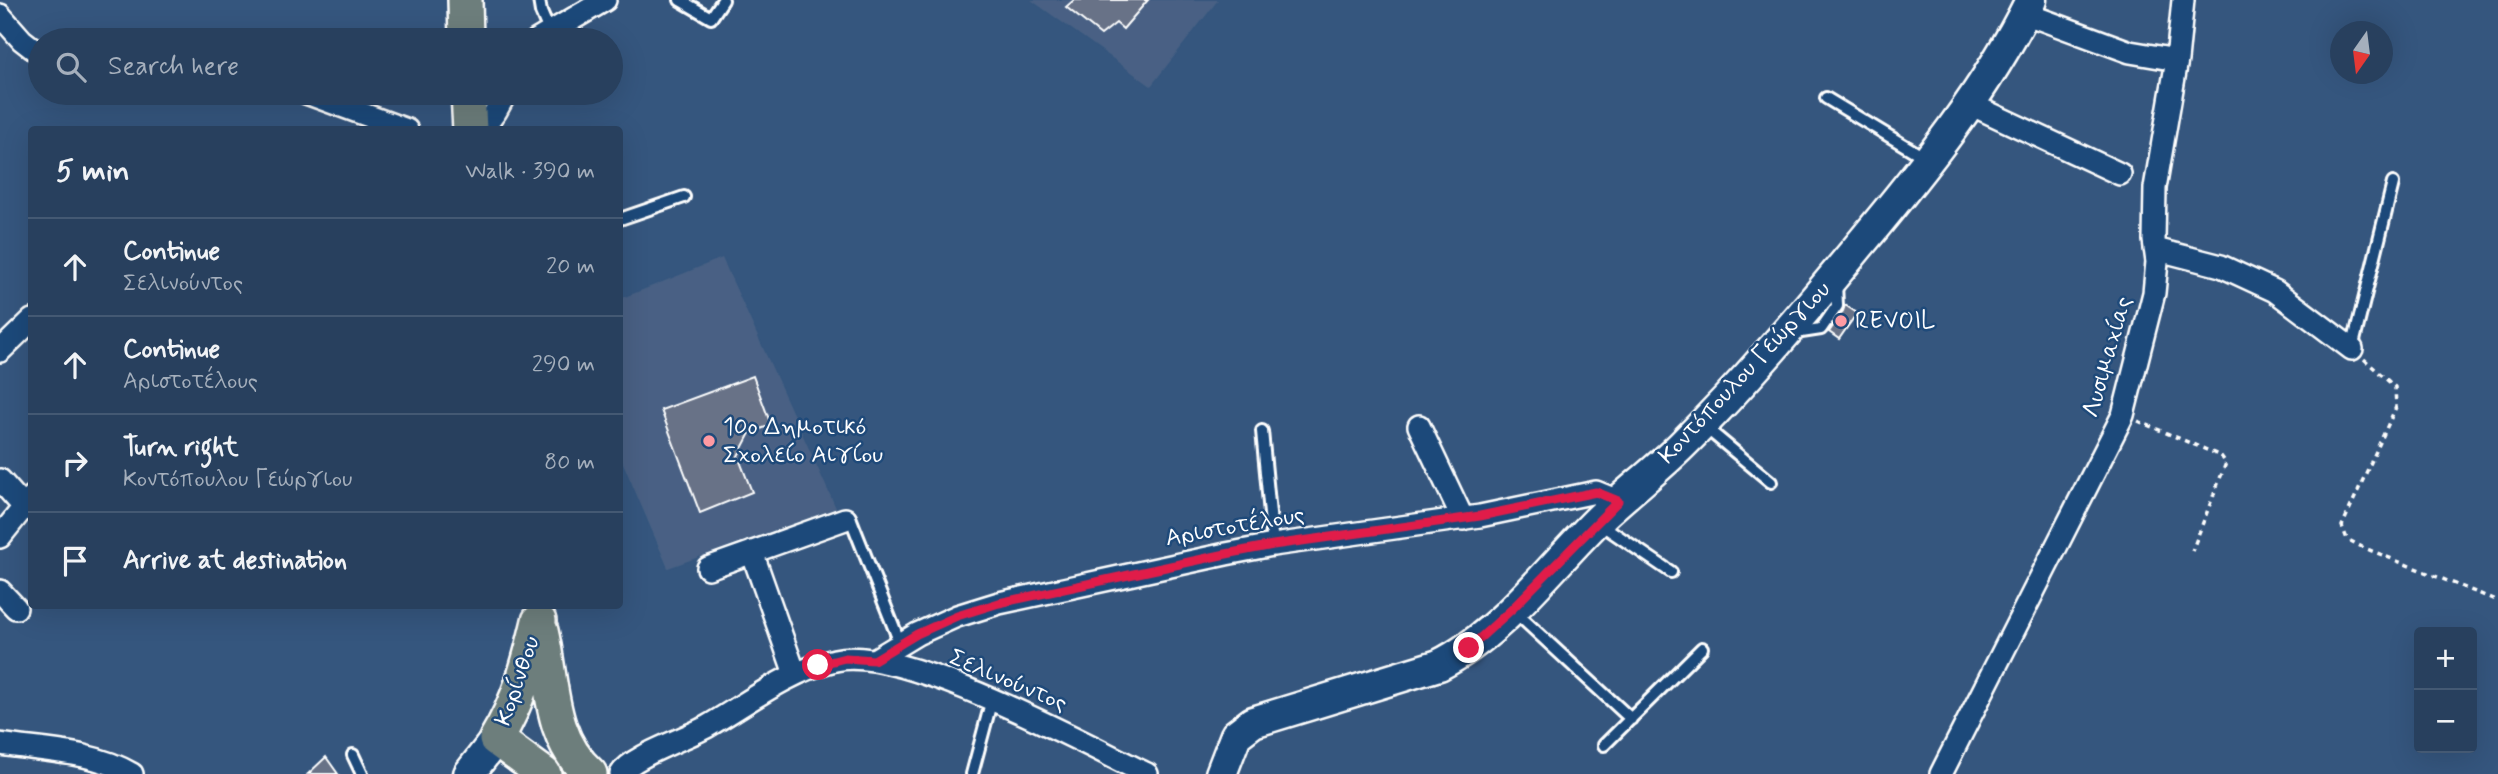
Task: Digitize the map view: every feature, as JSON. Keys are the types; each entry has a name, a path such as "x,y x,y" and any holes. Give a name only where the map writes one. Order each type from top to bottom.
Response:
{"main road":[{"path":"464,0 465,28"},
{"name":"Κοντόπουλου Γεώργιου","path":"1221,774 1236,735 1253,722 1439,665 1469,648 1512,609 1597,521 1671,457 1703,425 1786,335 1970,104 2028,7"},
{"path":"469,105 470,126"},
{"name":"Κορίνθου","path":"537,613 548,658 554,712 559,729 573,757 590,774"},
{"name":"Κορίνθου","path":"508,738 526,674 537,613"},
{"path":"481,774 534,705 548,658"},
{"path":"469,774 508,738"},
{"path":"508,738 544,774"},
{"path":"508,738 575,774"}],"street":[{"path":"559,28 605,0"},
{"name":"Λυσιμαχίας","path":"1941,774 2123,415 2154,293 2157,262 2155,188 2183,0"},
{"path":"2028,7 2130,52 2176,60"},
{"path":"0,16 28,45"},
{"path":"1970,104 2120,174"},
{"path":"339,105 396,126"},
{"path":"485,126 499,105"},
{"path":"2155,249 2221,266 2275,291 2351,349"},
{"path":"0,351 28,324"},
{"path":"1419,426 1463,519"},
{"path":"0,480 28,502 0,537"},
{"name":"Αριστοτέλους","path":"874,660 900,643 957,616 999,603 1273,545 1463,519 1596,492 1618,501"},
{"path":"708,568 845,519"},
{"path":"752,552 795,674"},
{"path":"0,591 16,608"},
{"name":"Σελινούντος","path":"621,774 630,763 697,733 795,674 835,660 859,658 927,676 992,699 1147,774"},
{"path":"0,744 93,757 115,764 132,774"}],"lane":[{"path":"539,0 543,28"},
{"path":"680,0 711,18 723,0"},
{"path":"1826,98 1927,159"},
{"path":"2351,349 2393,183"},
{"path":"623,218 684,197"},
{"path":"1703,425 1771,482"},
{"path":"1262,431 1273,545"},
{"path":"845,519 850,517 900,643"},
{"path":"1597,521 1671,572"},
{"path":"1512,609 1631,719"},
{"path":"1604,745 1702,648"},
{"path":"972,774 992,699"},
{"path":"353,755 362,774"}],"path":[{"path":"2351,349 2395,387 2396,407 2342,526 2347,539 2498,601"},
{"path":"2123,415 2221,456 2226,463 2192,551"}],"shaded area":[{"path":"1031,0 1218,0 1151,86"},
{"path":"722,258 836,508 668,568 623,463 623,298"}],"building":[{"path":"1074,0 1148,0 1123,29 1116,23 1101,35 1066,7"},
{"path":"1845,305 1857,313 1839,339 1829,332"},
{"name":"10o Δημοτικό Σχολείο Αιγίου","path":"753,376 771,425 750,433 738,456 752,492 700,513 661,410"},
{"path":"326,757 338,774 308,774"}],"place":[{"name":"REVOIL","path":"1841,321"},
{"name":"10o Δημοτικό Σχολείο Αιγίου","path":"709,441"}],"route":[{"path":"818,665 845,658 874,660 917,634 957,616 999,603 1226,554 1480,516 1596,492 1618,501 1512,609 1469,648"}]}
